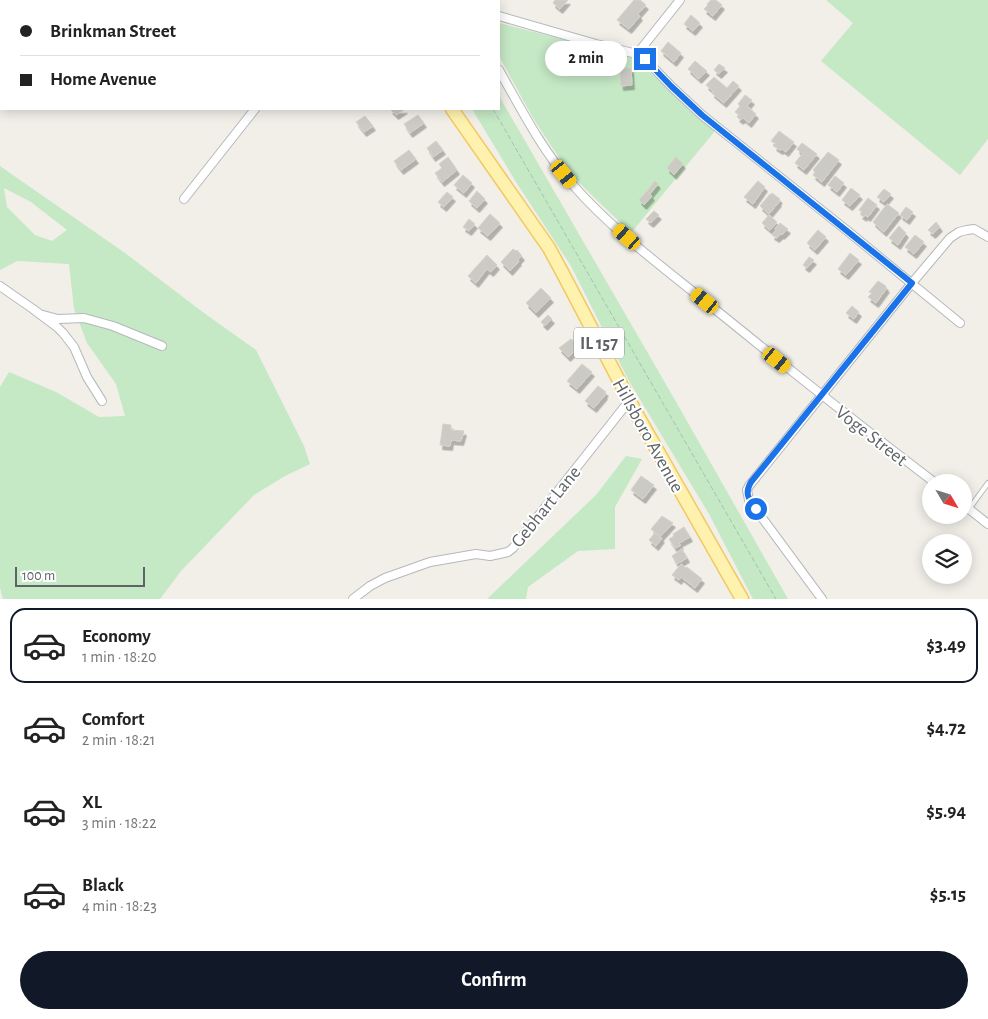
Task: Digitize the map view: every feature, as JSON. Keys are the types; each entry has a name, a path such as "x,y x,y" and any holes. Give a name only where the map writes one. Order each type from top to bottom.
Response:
{"main road":[{"name":"Hillsboro Avenue","path":"453,110 549,248 629,401 742,599"}],"street":[{"path":"637,54 680,0"},
{"path":"500,16 637,54 645,59 702,115 960,323"},
{"name":"Voge Street","path":"500,72 540,142 566,177 590,203 641,250 821,395 924,474"},
{"path":"184,199 254,110"},
{"path":"822,599 749,500 747,490 751,482 821,395 950,238 959,232 974,229 988,237"},
{"path":"0,286 57,327 74,348 87,377 102,402"},
{"path":"39,314 58,319 84,318 113,326 162,346"},
{"name":"Gebhart Lane","path":"353,599 370,586 385,578 430,562 460,556 476,554 490,556 508,552 629,401"},
{"path":"972,512 988,524"}],"lane":[{"path":"972,501 988,484"}],"path":[{"path":"494,110 776,599"}],"green space":[{"path":"826,0 988,0 988,139 960,175 821,61 853,23"},
{"path":"500,23 634,58 715,131 631,233 569,173 533,118 500,58"},
{"path":"500,98 788,599 753,599 709,514 629,381 571,266 516,182 473,110 500,110"},
{"path":"0,166 125,253 256,350 304,446 310,464 285,476 254,495 181,571 160,599 3,599 0,588 0,387 9,372 56,392 99,417 125,416 116,384 87,343 74,309 69,264 17,261 0,270","holes":["4,188 31,202 67,230 52,241 35,235 7,207"]},
{"path":"626,456 642,459 615,507 615,549 578,551 528,587 526,599 487,599 596,495"}],"building":[{"path":"555,0 568,0 560,9 553,3"},
{"path":"634,0 640,0 646,5 629,29 617,20"},
{"path":"711,0 716,0 722,5 713,16 704,9"},
{"path":"691,15 700,23 693,31 684,24"},
{"path":"668,42 681,53 674,62 661,51"},
{"path":"695,61 707,71 699,79 688,69"},
{"path":"719,64 725,68 719,74 714,70"},
{"path":"631,68 632,85 621,86 620,69"},
{"path":"714,77 727,88 733,81 739,86 724,103 706,85"},
{"path":"745,95 752,100 747,106 756,114 749,123 743,118 741,120 737,117 739,115 735,112"},
{"path":"391,110 404,110 396,115"},
{"path":"418,115 424,123 410,133 404,124"},
{"path":"365,116 373,126 364,132 356,122"},
{"path":"779,131 794,142 786,152 774,146 776,144 771,141"},
{"path":"436,141 443,150 433,157 427,148"},
{"path":"802,143 817,154 804,170 795,163 802,154 797,149"},
{"path":"409,150 416,159 401,170 394,161"},
{"path":"828,152 839,160 822,182 813,175 815,172 813,170"},
{"path":"448,157 457,170 442,182 435,173 442,168 439,164"},
{"path":"676,157 683,164 674,175 667,168"},
{"path":"463,175 472,183 464,193 454,185"},
{"path":"835,176 844,183 837,192 828,185"},
{"path":"655,181 658,184 650,194 647,191"},
{"path":"758,181 765,187 753,204 744,197"},
{"path":"851,188 860,195 850,206 842,200"},
{"path":"884,189 891,194 884,202 877,197"},
{"path":"477,191 485,199 477,208 469,201"},
{"path":"647,191 652,196 644,205 639,200"},
{"path":"447,192 453,197 444,207 438,202"},
{"path":"772,193 780,199 769,214 760,206"},
{"path":"868,198 877,205 868,217 865,215 864,217 860,214 862,212 859,210"},
{"path":"887,204 899,213 884,232 873,222"},
{"path":"906,207 913,212 907,220 900,215"},
{"path":"654,211 659,215 651,223 646,219"},
{"path":"490,214 500,223 488,236 478,228"},
{"path":"769,215 777,222 770,230 762,223"},
{"path":"469,219 475,224 469,231 463,227"},
{"path":"936,222 940,227 933,234 928,230"},
{"path":"780,223 788,229 777,238 772,235"},
{"path":"899,226 906,233 898,245 889,238"},
{"path":"818,230 826,237 815,250 807,243"},
{"path":"915,235 924,242 914,254 905,247"},
{"path":"513,249 517,250 522,256 510,271 501,262"},
{"path":"850,253 859,260 846,275 838,269"},
{"path":"487,255 497,265 491,272 487,269 476,283 468,276"},
{"path":"809,257 814,260 807,268 803,265"},
{"path":"878,281 887,288 876,303 868,297 872,293 869,292"},
{"path":"541,288 551,298 536,313 526,303"},
{"path":"852,306 859,312 854,319 846,313"},
{"path":"548,315 552,319 545,326 541,322"},
{"path":"571,339 580,346 568,357 559,348"},
{"path":"582,364 592,372 577,389 567,381"},
{"path":"598,386 606,392 594,408 585,401"},
{"path":"443,424 451,425 451,430 464,431 461,441 451,440 450,446 440,445"},
{"path":"641,476 654,485 643,499 631,490"},
{"path":"662,516 673,523 660,537 651,529"},
{"path":"684,527 690,537 679,543 681,545 675,548 669,539"},
{"path":"655,533 662,538 656,546 649,540"},
{"path":"682,549 687,558 677,564 672,556"},
{"path":"681,564 702,579 695,588 681,577 679,580 672,575"}],"route":[{"path":"645,59 702,115 912,283 751,482 747,490 749,500 756,509"}]}
